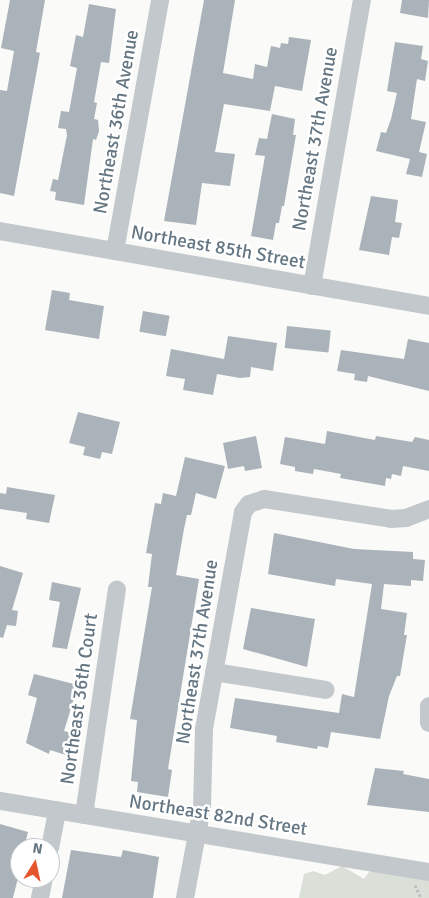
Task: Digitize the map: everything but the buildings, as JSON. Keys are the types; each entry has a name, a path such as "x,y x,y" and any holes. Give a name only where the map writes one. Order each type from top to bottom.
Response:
{"street":[{"name":"Northeast 36th Avenue","path":"116,251 160,0"},
{"name":"Northeast 37th Avenue","path":"312,286 362,0"},
{"name":"Northeast 85th Street","path":"0,230 429,306"},
{"name":"Northeast 37th Avenue","path":"185,898 198,835 205,780 203,736 240,522 249,504 270,499 391,519 406,518 429,509"},
{"name":"Northeast 36th Court","path":"84,815 117,588"},
{"path":"214,672 326,690"},
{"path":"429,706 429,723"},
{"name":"Northeast 82nd Street","path":"0,801 429,872"},
{"name":"Northeast 36th Court","path":"52,838 57,811"}],"shaded area":[{"path":"342,866 364,879 370,871 429,876 429,898 299,898 304,874 313,871 325,875"}]}
